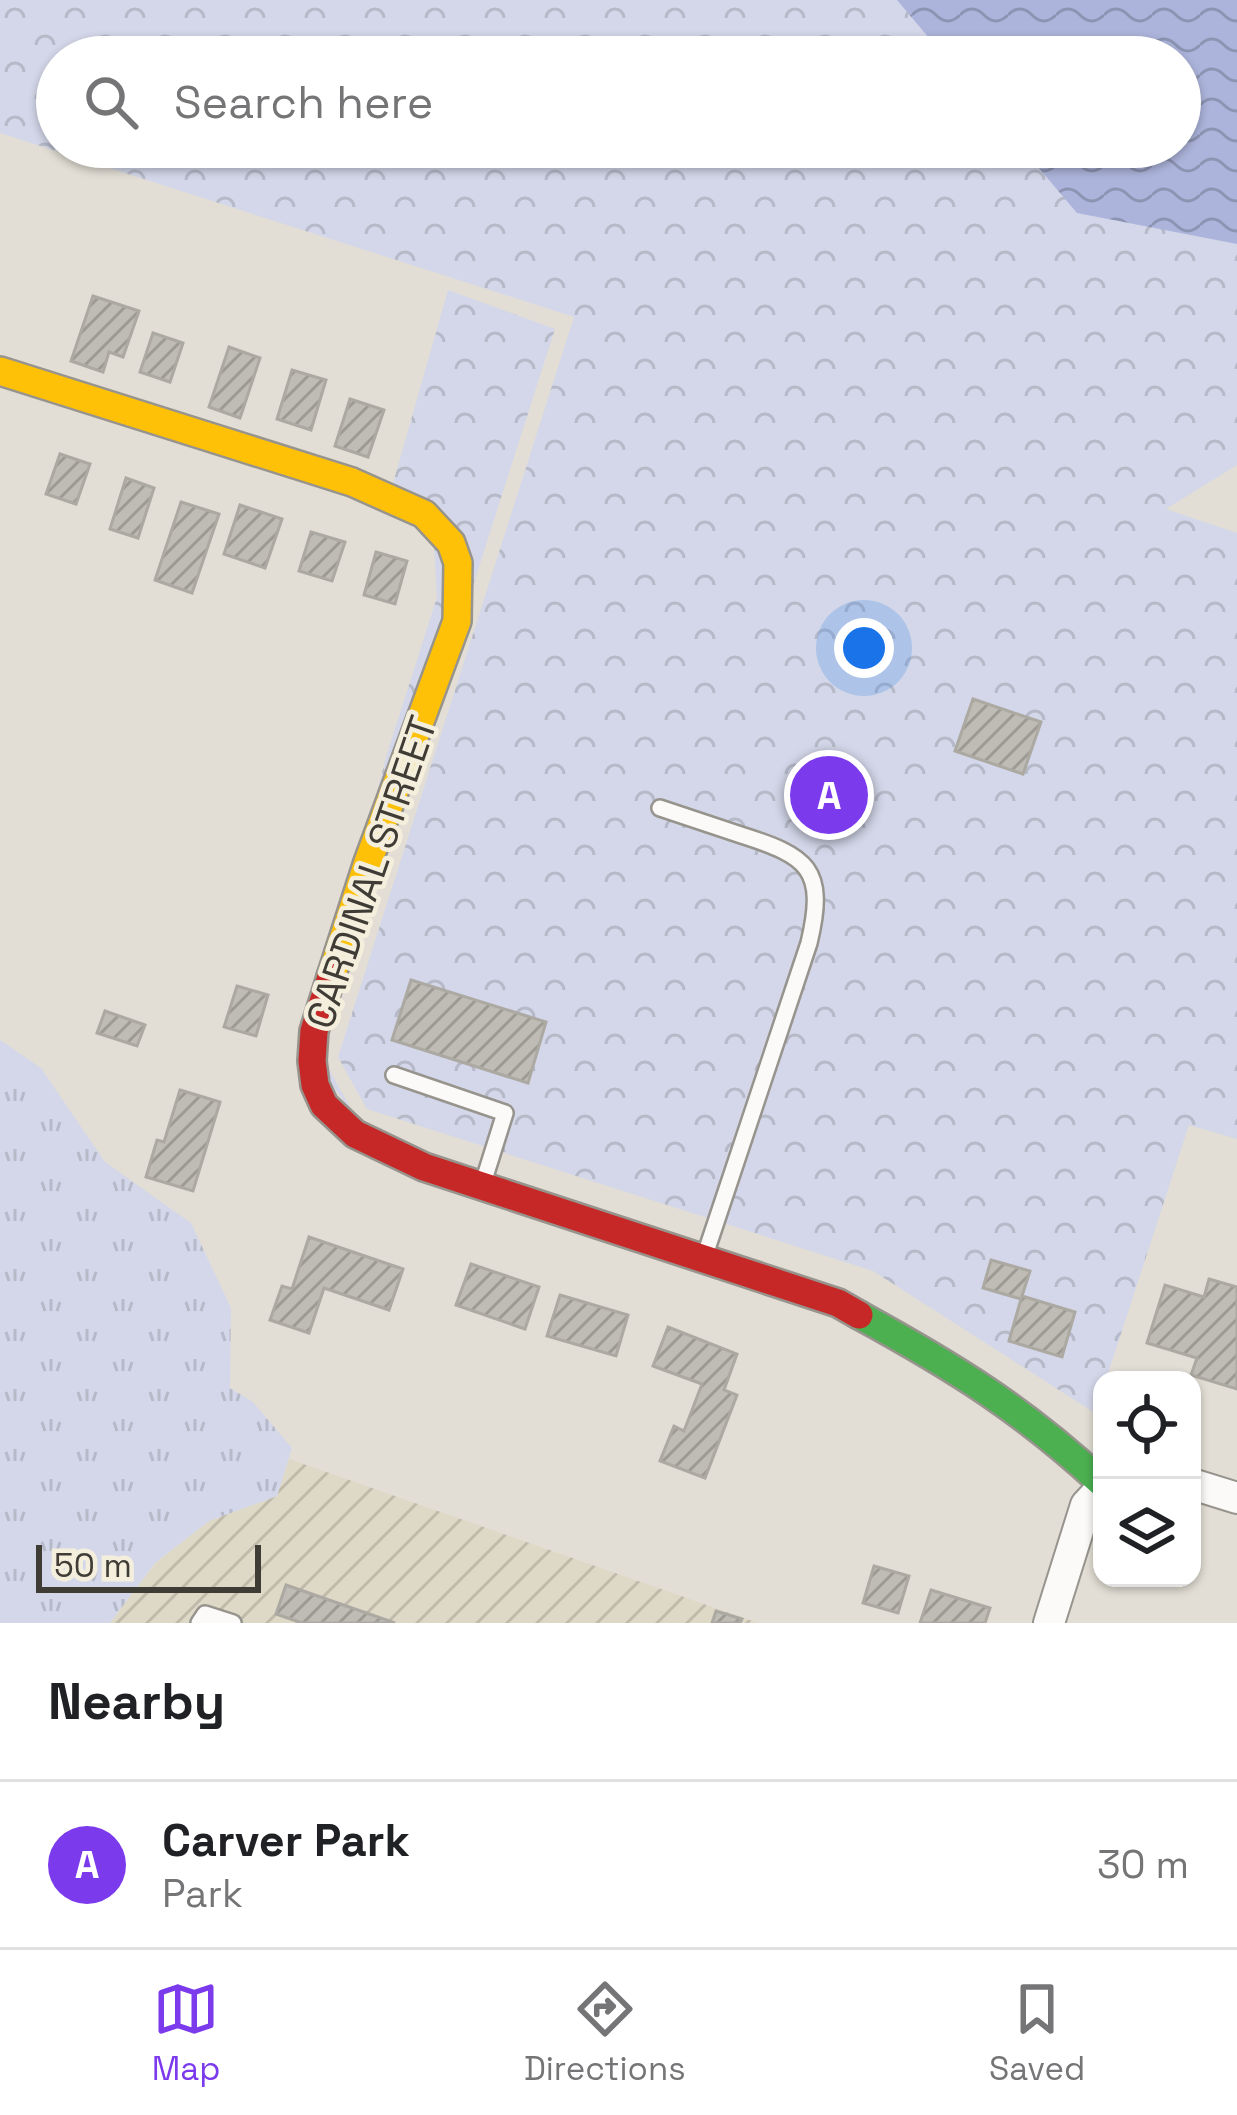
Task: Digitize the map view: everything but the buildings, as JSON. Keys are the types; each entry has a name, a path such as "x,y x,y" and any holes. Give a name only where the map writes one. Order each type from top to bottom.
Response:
{"street":[{"name":"CARDINAL STREET","path":"0,371 408,504 432,515 458,559 463,580 457,621 368,862 314,1031 309,1059 312,1084 334,1119 366,1142 424,1167 838,1303 965,1373 1045,1430 1095,1479"},
{"path":"1201,1487 1237,1498"},
{"path":"1048,1623 1086,1504 1093,1496"}],"lane":[{"path":"660,808 792,851 812,878 815,905 809,943 704,1258"},
{"path":"394,1075 505,1113 483,1183"},
{"path":"199,1623 205,1614 233,1623"}],"shaded area":[{"path":"289,1459 758,1623 110,1623 156,1563 209,1521 277,1496"}],"green space":[{"path":"0,0 1237,0 1237,465 1166,509 1237,533 1237,1139 1189,1125 1109,1371 1093,1371 1093,1412 873,1271 367,1109 338,1057 574,317 109,168 1201,168 1201,36 36,36 36,145 0,133"},
{"path":"448,290 555,329 324,1052 354,1114 308,1054 387,754 437,597 434,543 388,501"},
{"path":"0,1040 41,1068 105,1162 191,1223 231,1308 230,1388 253,1402 292,1448 277,1496 209,1521 155,1563 110,1623 0,1623"}],"water":[{"path":"897,0 1237,0 1237,244 1077,213 1039,168 1201,168 1201,36 927,36"}],"traffic: fast":[{"path":"859,1315 986,1391 1097,1479"}],"traffic: slow":[{"path":"0,371 352,482 424,514 451,543 458,563 457,621 331,977"}],"traffic: jam":[{"path":"331,977 314,1031 315,1085 324,1105 355,1134 424,1167 838,1303 859,1315"}],"place":[{"name":"Carver Park","path":"829,795"}]}
